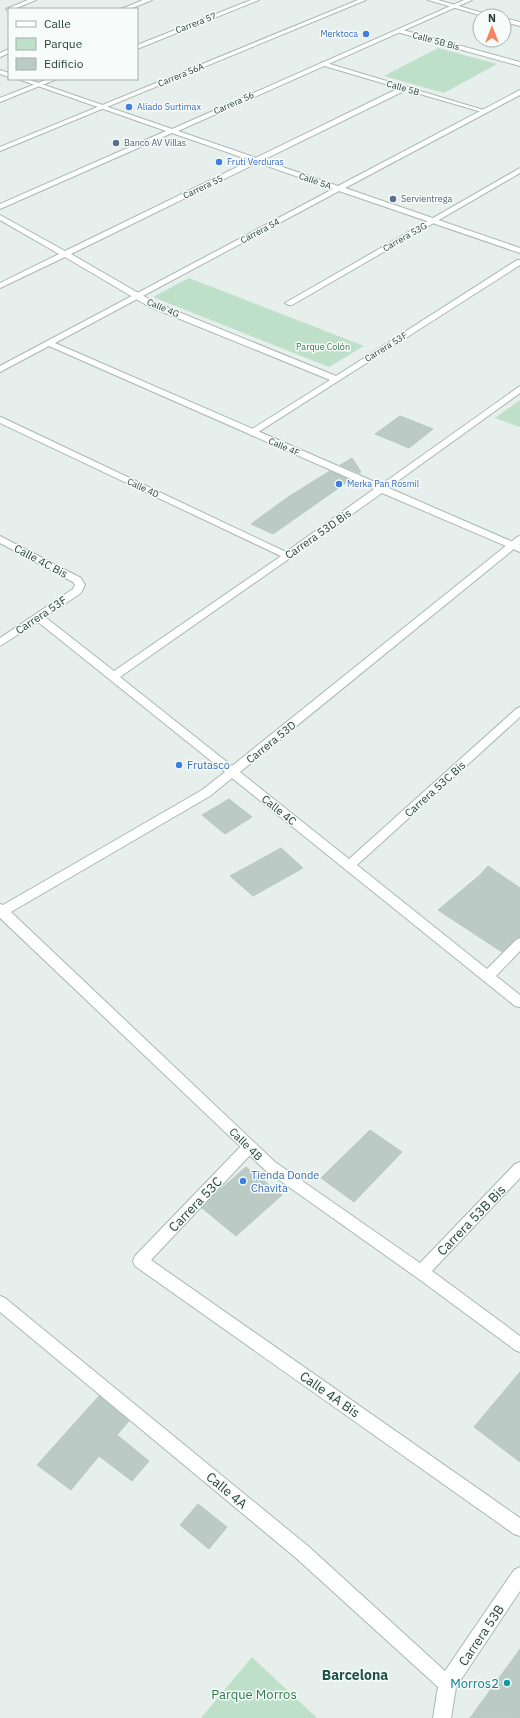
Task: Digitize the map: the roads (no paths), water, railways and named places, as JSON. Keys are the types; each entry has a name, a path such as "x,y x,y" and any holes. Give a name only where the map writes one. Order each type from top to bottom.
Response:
{"street":[{"path":"13,8 33,0"},
{"path":"127,8 149,0"},
{"name":"Carrera 57","path":"138,47 256,0"},
{"name":"Carrera 56A","path":"0,149 363,0"},
{"path":"432,0 472,11"},
{"name":"Carrera 56","path":"0,207 469,0"},
{"name":"Calle 5B Bis","path":"399,31 520,64"},
{"name":"Calle 5B","path":"323,64 484,112"},
{"name":"Calle 5A","path":"24,80 520,251"},
{"path":"0,100 51,80"},
{"name":"Carrera 55","path":"0,286 405,88"},
{"name":"Carrera 54","path":"0,368 520,92"},
{"name":"Carrera 53G","path":"289,303 520,170"},
{"name":"Calle 4G","path":"0,218 66,254 137,296 336,378"},
{"name":"Carrera 53F","path":"252,433 520,262"},
{"name":"Calle 4F","path":"49,343 381,489 518,544"},
{"name":"Carrera 53D Bis","path":"114,676 287,556 520,389"},
{"name":"Calle 4D","path":"0,420 287,556"},
{"name":"Calle 4C Bis","path":"0,539 77,580 80,585"},
{"name":"Carrera 53D","path":"1,911 206,793 518,544"},
{"name":"Carrera 53F","path":"0,643 77,591 80,585"},
{"name":"Calle 4C","path":"39,617 520,1002"},
{"name":"Carrera 53C Bis","path":"349,866 520,711"},
{"name":"Calle 4B","path":"1,911 270,1166 421,1272 520,1345"},
{"path":"488,976 520,943"},
{"name":"Carrera 53C","path":"140,1261 249,1147"},
{"name":"Carrera 53B Bis","path":"421,1272 520,1168"},
{"name":"Calle 4A Bis","path":"140,1261 520,1528"},
{"name":"Calle 4A","path":"0,1303 302,1552 447,1684"},
{"name":"Carrera 53B","path":"442,1718 447,1684 520,1576"}],"place":[{"name":"Merktoca","path":"366,34"},
{"name":"Aliado Surtimax","path":"129,107"},
{"name":"Banco AV Villas","path":"116,143"},
{"name":"Fruti Verduras","path":"219,162"},
{"name":"Servientrega","path":"393,199"},
{"name":"Merka Pan Rosmil","path":"339,484"},
{"name":"Frutasco","path":"179,765"},
{"name":"Tienda Donde Chavita","path":"243,1181"},
{"name":"Morros2","path":"507,1683"}],"district":[{"name":"Barcelona","path":"355,1675"}],"park label":[{"name":"Parque Colón","path":"323,347"},
{"name":"Parque Morros","path":"254,1694"}]}
